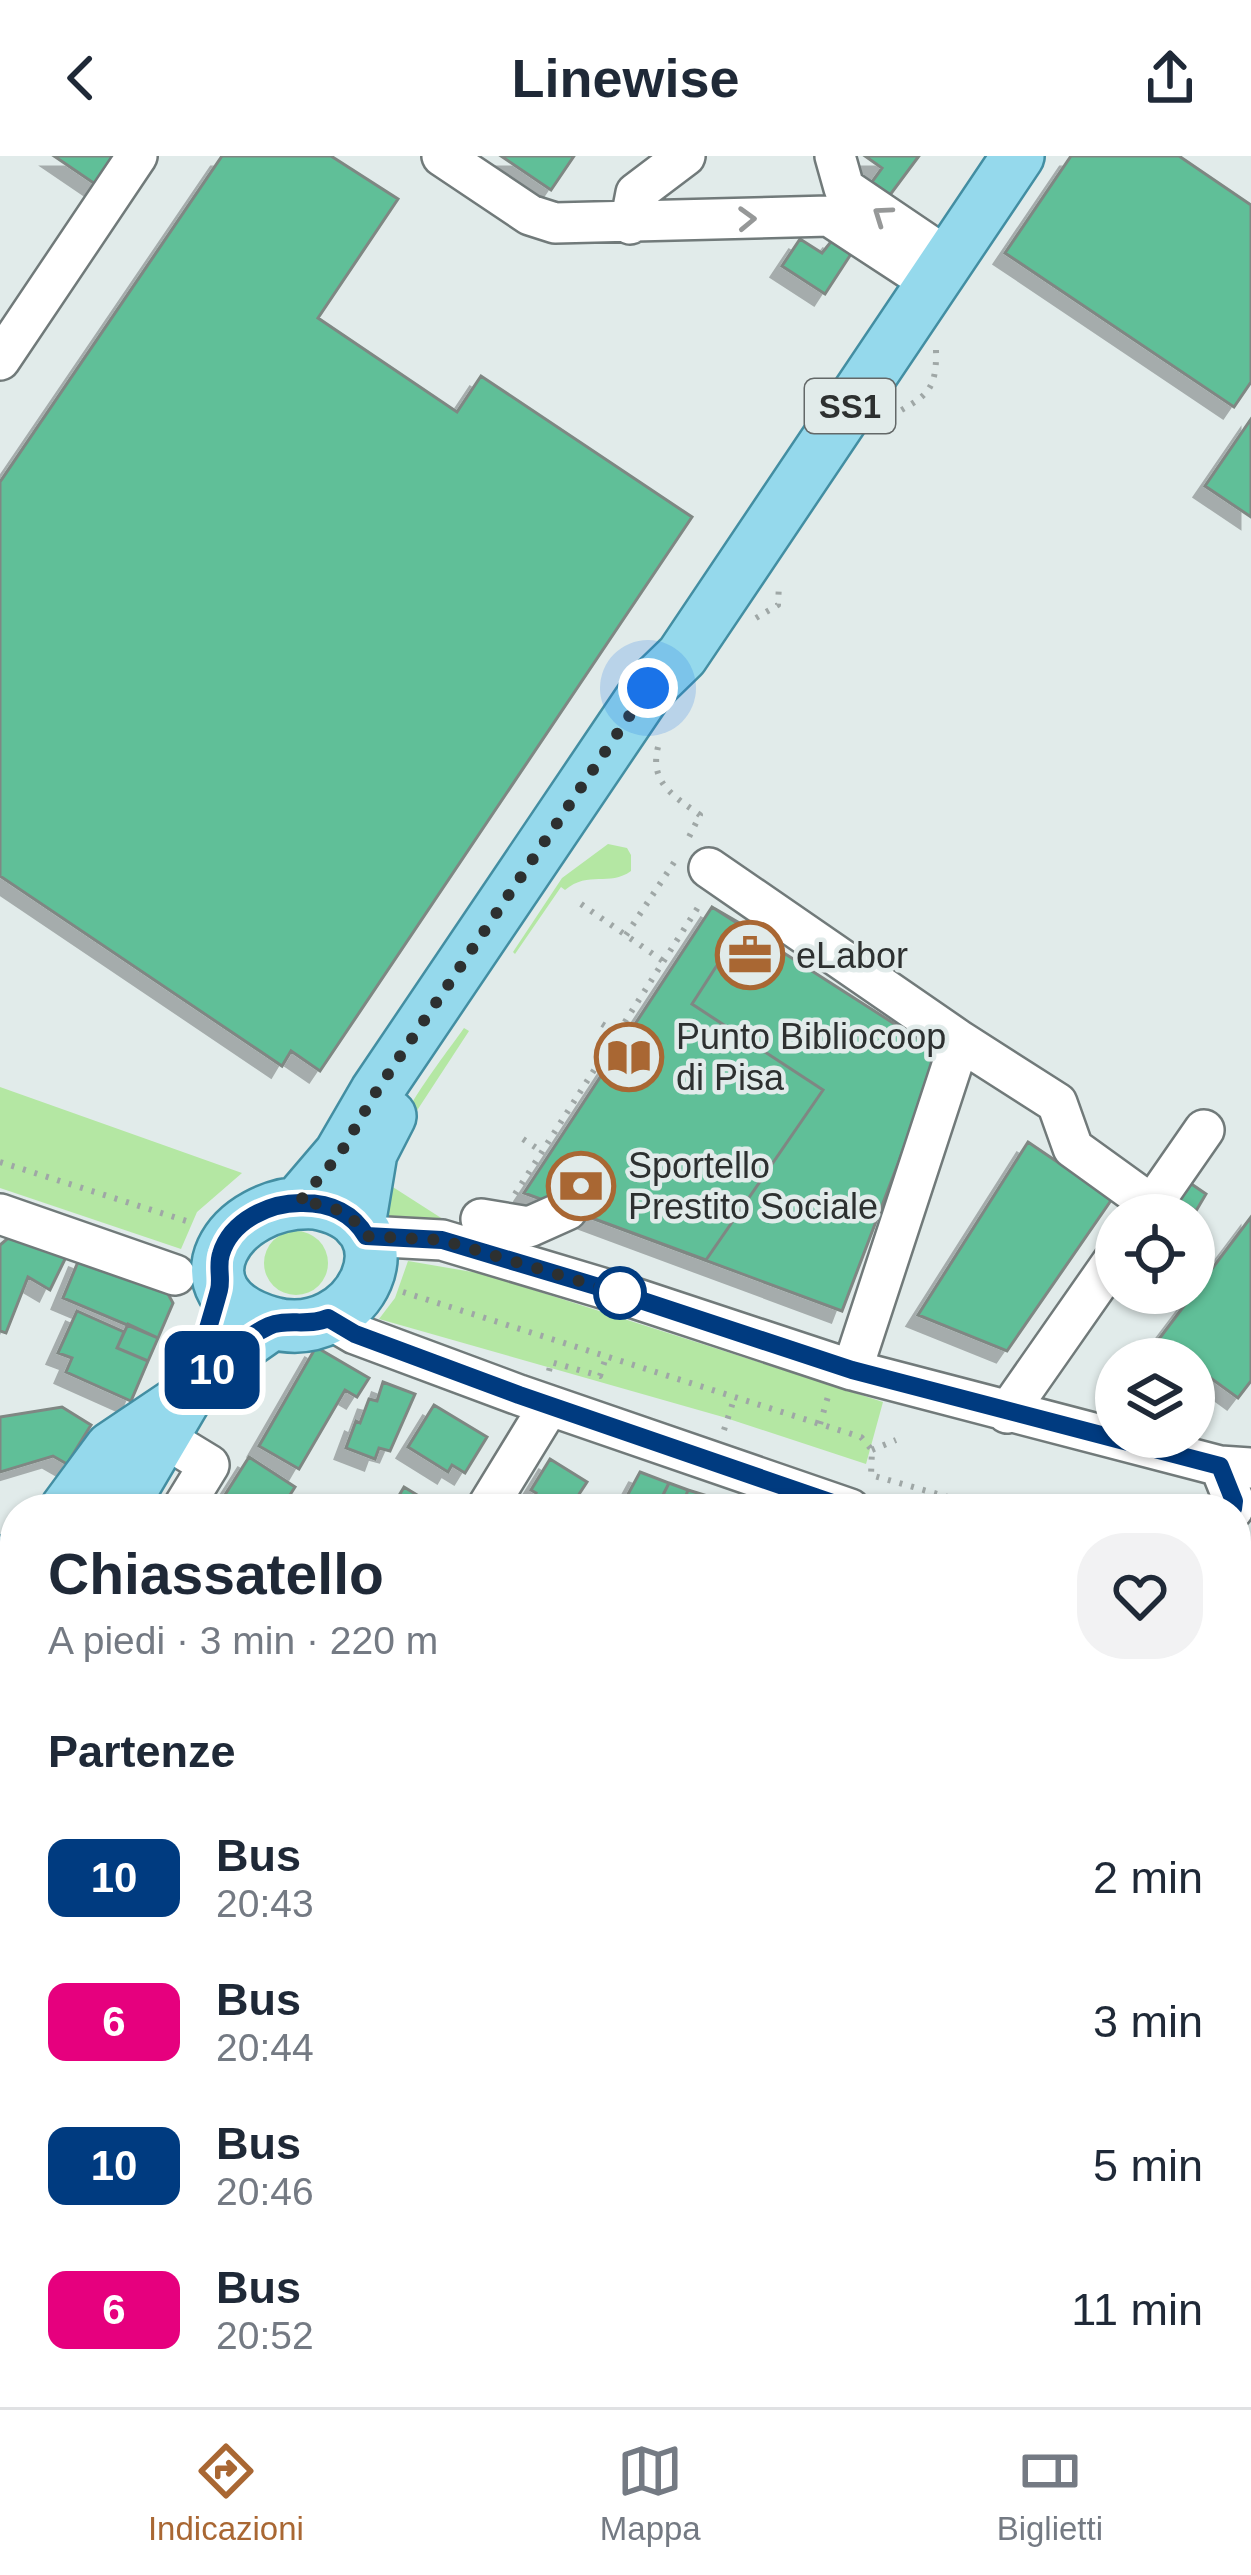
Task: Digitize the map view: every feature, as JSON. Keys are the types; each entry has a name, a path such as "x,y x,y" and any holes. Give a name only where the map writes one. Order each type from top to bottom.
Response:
{"main road":[{"name":"SS1","path":"682,656 940,292 1018,156"},
{"path":"299,1202 340,1154 376,1092 640,700 682,656"},
{"path":"198,1280 274,1323 306,1324 328,1318 356,1298 370,1275 372,1255 363,1230 371,1153 380,1131 630,755 666,696 682,656"},
{"path":"179,1409 198,1280 219,1263 232,1233 265,1210 299,1202 330,1206 363,1230"},
{"path":"128,1494 179,1409 236,1348 274,1323"},
{"path":"78,1494 111,1448 179,1409"}],"street":[{"path":"0,360 136,156"},
{"path":"442,156 530,215 569,224 829,216 940,292"},
{"path":"630,224 636,193 685,156"},
{"path":"835,156 844,188 940,292"},
{"path":"704,864 1057,1103 1073,1148 1144,1194"},
{"path":"852,1370 960,1041"},
{"path":"1160,1194 1204,1130"},
{"path":"1095,1132 1149,1194"},
{"path":"363,1230 442,1240 483,1224 529,1227 567,1210"},
{"path":"3,1220 198,1280"},
{"path":"483,1224 852,1370 1006,1413 1236,1467"},
{"path":"1006,1413 1095,1287"},
{"path":"328,1318 355,1334 548,1390 860,1492"},
{"path":"494,1494 548,1390"},
{"path":"179,1409 208,1465 191,1494"}],"path":[{"path":"899,412 934,383 940,292"},
{"path":"746,626 778,605 778,600"},
{"path":"483,1224 541,1151 663,961 704,864 700,815 665,790 657,776 657,748 669,730"},
{"path":"626,935 704,864"},
{"path":"581,904 663,961"},
{"path":"602,1024 617,1033"},
{"path":"523,1139 541,1151"},
{"path":"0,1162 193,1223"},
{"path":"67,1198 68,1184"},
{"path":"400,1291 861,1437 872,1450"},
{"path":"548,1390 551,1362 601,1376 606,1357"},
{"path":"724,1430 734,1397"},
{"path":"872,1450 896,1440"},
{"path":"860,1492 872,1450"}],"green space":[{"path":"608,844 627,848 631,871 615,878 582,881 565,890 561,887 515,954 562,878"},
{"path":"464,1028 469,1031 401,1135 385,1182 449,1223 401,1229 380,1216 374,1194 380,1165 414,1100"},
{"path":"0,1087 242,1173 197,1212 181,1249 0,1188"},
{"path":"296,1231 319,1240 328,1263 319,1286 296,1295 273,1286 264,1263 273,1240"},
{"path":"408,1261 484,1274 883,1402 866,1464 723,1417 379,1319 395,1298"}],"building":[{"path":"54,156 118,156 98,186"},
{"path":"222,156 331,156 398,199 318,318 457,412 481,376 692,517 320,1071 291,1051 282,1066 0,876 0,482"},
{"path":"501,156 574,156 551,190"},
{"path":"865,156 919,156 890,195 872,182 882,168"},
{"path":"1071,156 1179,156 1251,205 1251,382 1234,407 1005,253"},
{"path":"834,238 853,251 825,294 782,266 800,239 822,253"},
{"path":"1251,419 1251,517 1205,486"},
{"path":"712,907 743,925 692,1004 823,1090 706,1260 524,1193"},
{"path":"712,907 940,1053 842,1311 524,1193"},
{"path":"1028,1142 1105,1194 1095,1194 1095,1224 1007,1351 918,1315"},
{"path":"1190,1183 1206,1194 1183,1194"},
{"path":"1251,1217 1251,1381 1238,1398 1215,1381 1215,1338 1160,1338 1178,1314 1215,1314 1215,1265"},
{"path":"13,1234 67,1255 50,1290 28,1277 6,1333 0,1331 0,1245"},
{"path":"80,1257 167,1292 173,1303 158,1338 63,1298"},
{"path":"77,1311 124,1332 117,1348 148,1361 131,1401 66,1372 72,1358 58,1353"},
{"path":"128,1324 158,1338 148,1361 117,1348"},
{"path":"316,1347 369,1378 357,1397 345,1390 299,1469 259,1446"},
{"path":"383,1382 415,1394 390,1451 379,1448 375,1459 346,1448 356,1421 360,1423 369,1399 377,1401"},
{"path":"434,1405 487,1437 465,1473 452,1465 448,1472 408,1447"},
{"path":"62,1407 91,1425 67,1464 53,1456 0,1472 0,1417"},
{"path":"249,1457 295,1487 291,1494 226,1494"},
{"path":"550,1459 587,1482 579,1494 535,1494 531,1490"},
{"path":"640,1472 669,1483 664,1494 628,1494"},
{"path":"669,1483 688,1490 687,1494 664,1494"}],"bus line":[{"name":"10","path":"806,1494 519,1395 355,1334 328,1318 317,1323 274,1323 236,1348 190,1390 221,1285 219,1263 224,1244 246,1220 265,1210 299,1202 330,1206 347,1214 366,1236 442,1240 852,1370 1220,1466 1231,1494"}],"place":[{"name":"eLabor","path":"750,955"},
{"name":"Punto Bibliocoop di Pisa","path":"629,1057"},
{"name":"Sportello Prestito Sociale","path":"581,1186"}],"route":[{"path":"620,1293 442,1240 366,1236 347,1214 330,1206 299,1202 340,1154 476,940 648,688"}]}
